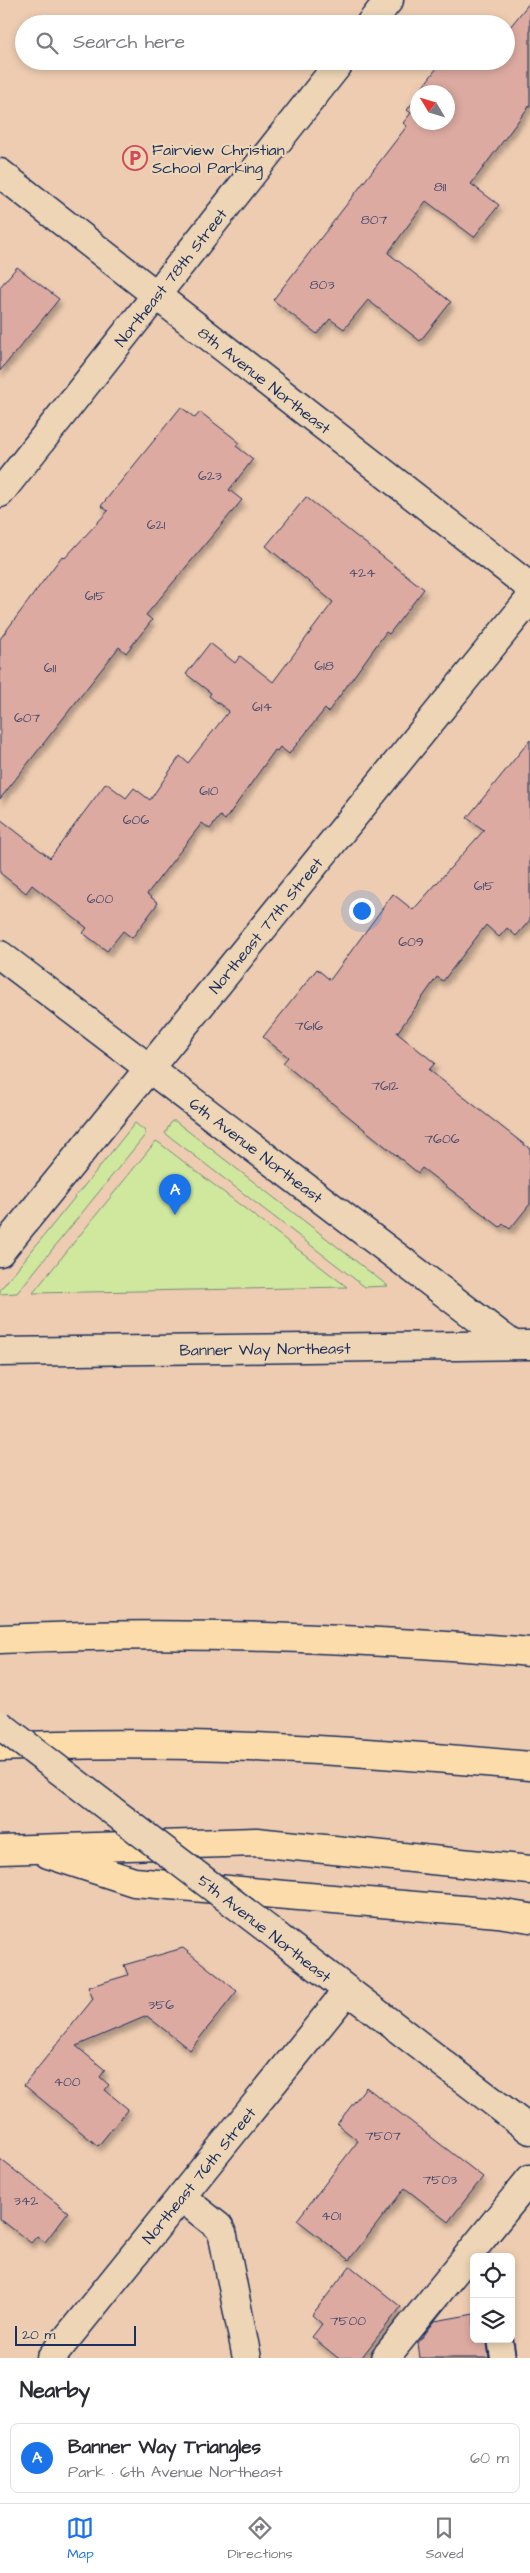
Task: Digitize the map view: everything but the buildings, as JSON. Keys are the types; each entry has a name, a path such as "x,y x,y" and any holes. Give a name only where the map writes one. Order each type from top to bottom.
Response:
{"highway":[{"path":"0,1639 227,1636 409,1643 530,1652"},
{"path":"0,1747 206,1746 368,1753 530,1766"},
{"path":"0,1850 256,1842 530,1870"},
{"path":"30,1849 134,1882 498,1913 530,1918"}],"street":[{"path":"377,15 389,0"},
{"name":"Northeast 78th Street","path":"0,493 334,70"},
{"name":"8th Avenue Northeast","path":"0,173 158,294 530,586"},
{"name":"Northeast 77th Street","path":"0,1252 530,599"},
{"name":"6th Avenue Northeast","path":"0,955 521,1345"},
{"name":"Banner Way Northeast","path":"0,1352 521,1345"},
{"name":"5th Avenue Northeast","path":"0,1725 530,2130"},
{"name":"Northeast 76th Street","path":"51,2358 347,1991"},
{"path":"475,2253 530,2179"},
{"path":"181,2197 219,2227 247,2358"},
{"path":"385,2358 470,2259"}],"lane":[{"path":"501,2343 504,2358"}],"green space":[{"path":"172,1121 175,1121 388,1286 365,1287 165,1133"},
{"path":"135,1123 145,1131 145,1135 17,1293 0,1294 0,1290"},
{"path":"156,1141 158,1142 347,1287 33,1293"}],"place":[{"name":"Fairview Christian School Parking","path":"135,158"},
{"name":"Banner Way Triangles","path":"175,1215"}]}
